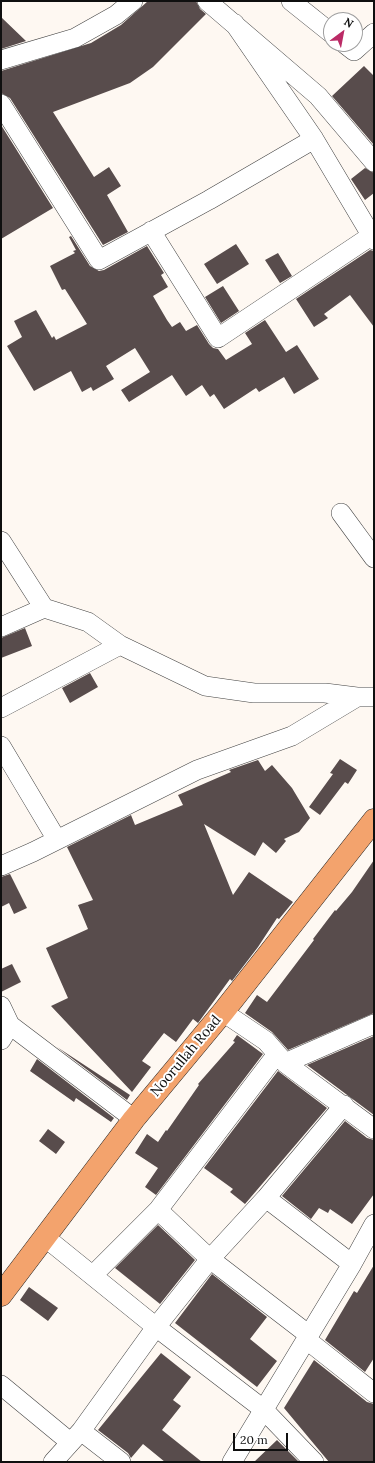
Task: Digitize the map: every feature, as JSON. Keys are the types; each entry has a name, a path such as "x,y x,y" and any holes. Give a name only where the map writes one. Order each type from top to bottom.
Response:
{"main road":[{"name":"Noorullah Road","path":"1,1295 46,1238 134,1119 223,1012 374,820"}],"street":[{"path":"1,60 75,38 116,15 133,1"},
{"path":"207,1 318,96 374,162"},
{"path":"291,1 323,27"},
{"path":"151,232 218,338 372,238 314,139 234,23"},
{"path":"363,42 374,32"},
{"path":"1,104 99,260 209,200 314,139"},
{"path":"341,513 374,558"},
{"path":"1,541 44,608 88,622 120,645 205,686 254,693 325,693 366,697"},
{"path":"1,627 44,608"},
{"path":"1,708 120,645"},
{"path":"1,866 57,840 197,770 292,736 366,697"},
{"path":"1,746 57,840"},
{"path":"1,1006 4,1031 134,1119"},
{"path":"223,1012 266,1041 281,1058 374,1129"},
{"path":"93,1275 158,1210 281,1058 374,1024"},
{"path":"53,1462 76,1436 156,1327 210,1259 266,1198 344,1105"},
{"path":"266,1198 352,1264"},
{"path":"158,1210 210,1259 308,1337 374,1393"},
{"path":"232,1462 263,1408 352,1264 374,1224"},
{"path":"46,1238 156,1327 263,1408 314,1462"},
{"path":"1,1385 76,1436 121,1462"}],"building":[{"path":"148,1 196,1 200,9 206,14 153,67 130,83 53,112 94,177 109,167 121,186 107,195 128,232 103,245 10,98 1,93 1,71 91,43 121,25"},
{"path":"1,17 26,41 1,49"},
{"path":"364,66 374,76 374,145 332,96"},
{"path":"1,125 53,208 1,239"},
{"path":"365,168 374,173 374,193 365,200 351,179"},
{"path":"71,236 90,266 99,271 104,270 147,246 164,273 161,275 168,287 153,296 167,320 172,327 180,322 186,331 197,325 209,344 213,348 218,349 226,360 252,344 245,333 265,320 286,352 297,345 319,379 294,394 284,377 259,392 256,388 224,409 214,394 210,397 202,385 186,396 172,375 129,402 121,390 150,372 135,348 106,366 114,379 93,391 91,387 82,392 71,371 34,391 7,346 22,337 14,321 36,310 52,338 54,336 56,340 87,324 65,289 62,290 50,266 75,253 73,251 76,250 69,237"},
{"path":"236,244 249,264 217,284 204,264"},
{"path":"370,250 374,251 374,327 350,295 324,314 328,318 314,327 296,299"},
{"path":"278,253 292,276 280,283 265,260"},
{"path":"223,286 239,311 221,323 205,297"},
{"path":"25,628 32,646 1,658 1,638"},
{"path":"90,673 98,687 70,703 62,688"},
{"path":"340,759 357,770 348,784 345,782 320,815 309,807 333,774 330,773"},
{"path":"258,760 265,771 272,765 292,788 310,818 299,832 284,839 286,841 276,853 263,842 255,856 204,824 233,895 249,872 293,902 279,919 277,918 258,947 232,981 230,979 198,1023 193,1019 176,1042 164,1033 142,1061 151,1067 132,1092 51,1006 68,998 46,948 88,929 78,905 93,900 67,847 131,815 135,825 183,805 178,795 231,772 229,770"},
{"path":"374,860 374,1013 288,1050 272,1032 245,1013 257,995 267,1002 335,910 336,911 352,892"},
{"path":"10,874 27,908 14,914 9,903 1,907 1,877"},
{"path":"12,964 21,982 1,992 1,969"},
{"path":"237,1035 263,1054 156,1195 145,1187 158,1168 135,1153 147,1134 158,1142 199,1085 198,1084 235,1042 233,1041"},
{"path":"374,1036 374,1115 307,1065"},
{"path":"57,1047 130,1095 127,1100"},
{"path":"37,1059 114,1118 111,1122 76,1098 74,1102 30,1071"},
{"path":"278,1071 327,1108 245,1204 230,1192 233,1189 204,1168"},
{"path":"345,1121 367,1138 374,1140 374,1194 352,1224 330,1209 328,1213 319,1208 311,1219 282,1196"},
{"path":"48,1129 65,1142 56,1154 39,1141"},
{"path":"158,1225 195,1260 160,1304 115,1268"},
{"path":"374,1265 374,1358 365,1372 325,1340 354,1291 357,1293"},
{"path":"212,1274 267,1317 250,1339 277,1361 257,1387 175,1323"},
{"path":"29,1287 58,1308 48,1321 20,1300"},
{"path":"161,1353 191,1377 173,1400 181,1406 162,1430 202,1462 165,1462 143,1444 131,1458 128,1453 98,1430"},
{"path":"314,1360 367,1402 374,1404 374,1462 329,1462 284,1408"},
{"path":"277,1440 299,1462 254,1462"}]}
